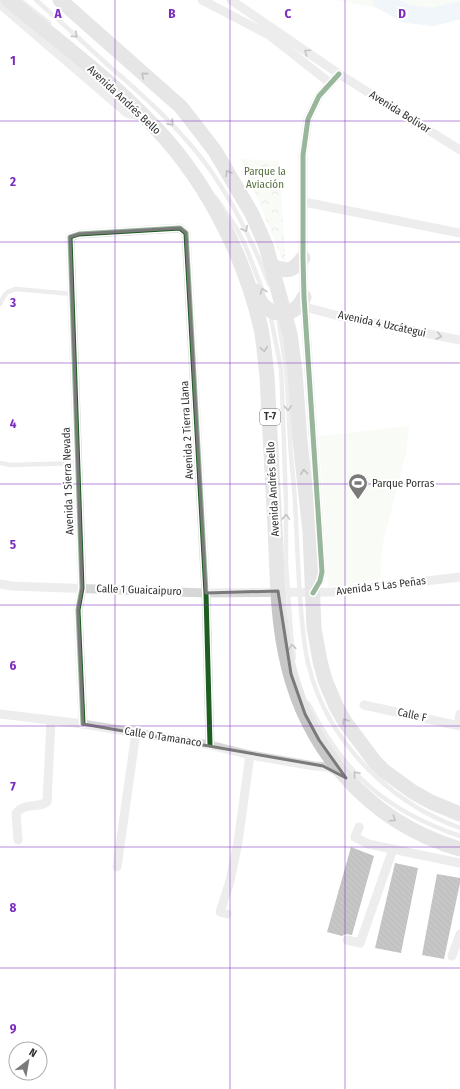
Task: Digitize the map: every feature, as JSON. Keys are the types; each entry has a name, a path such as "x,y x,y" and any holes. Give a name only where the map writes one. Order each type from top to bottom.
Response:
{"highway":[{"name":"Avenida Andrés Bello","path":"8,0 103,79 146,118 181,158 198,181 215,211 236,255 249,289 261,328 268,376 283,592 285,650 296,691 306,718 319,740 346,778 369,800 396,821 418,834 460,849"},
{"path":"60,0 181,107 215,151 252,214 266,246 272,266 275,305 290,334 310,532 306,592 320,661 329,691 345,722 375,762 384,771 419,795 460,814"},
{"path":"215,211 228,225 238,241 261,303 275,305 295,309 301,303 302,297 275,305 264,320 261,328"},
{"path":"272,266 288,270 297,266 303,258"}],"street":[{"path":"202,0 269,35 330,83"},
{"name":"Avenida Bolívar","path":"231,0 339,74 460,150"},
{"path":"0,4 127,113 146,118"},
{"path":"306,592 320,581 322,572 302,297 304,202 303,155 308,119 319,96 339,74"},
{"path":"304,202 460,233"},
{"name":"Avenida 2 Tierra Llana","path":"70,237 79,234 180,228 186,233 206,593 210,745"},
{"name":"Avenida 1 Sierra Nevada","path":"70,237 82,588 78,610 83,724"},
{"name":"Avenida 4 Uzcátegui","path":"302,297 339,316 460,340"},
{"name":"Avenida 5 Las Peñas","path":"283,592 333,592 460,577"},
{"name":"Calle 1 Guaicaipuro","path":"0,584 206,593 283,592"},
{"name":"Calle F","path":"364,705 459,725"},
{"name":"Calle 0 Tamanaco","path":"0,714 83,724 210,745 250,755 328,767 346,778"},
{"path":"459,725 460,714"},
{"path":"18,840 16,813 21,807 47,802 51,720"},
{"path":"117,867 136,732"},
{"path":"228,914 220,912 230,881 238,842 250,755"},
{"path":"359,827 355,837 368,844 460,863"},
{"path":"348,940 360,943 393,849"},
{"path":"452,956 460,934"}],"lane":[{"path":"20,0 51,25"},
{"path":"36,0 152,104 186,139 220,185 246,229 261,262 275,305 278,355 282,388 286,503 286,564 283,592 295,662"},
{"path":"213,193 237,229 275,305"},
{"path":"0,304 4,295 8,291 16,289 72,294"},
{"path":"0,463 11,465 78,462"},
{"path":"306,592 304,643 309,668 323,705 346,744 364,766 388,788 418,809 460,828"},
{"path":"306,698 326,736 342,758 382,798 415,818 460,836"}],"highlighted area":[{"path":"180,228 186,233 206,593 278,591 291,674 305,714 319,740 346,778 323,766 83,724 78,610 82,588 70,237 79,234"}],"green space":[{"path":"335,0 460,0 460,11 427,18"},
{"name":"Parque la Aviación","path":"241,159 279,161 286,268"},
{"name":"Parque Porras","path":"409,426 406,453 382,547 380,579 328,587 319,436"}],"building":[{"path":"351,847 374,856 352,935 346,934 342,936 327,932"},
{"path":"395,863 418,868 401,953 375,948"},
{"path":"437,874 460,878 444,959 422,955"}],"waterway":[{"path":"381,0 407,14 433,17 460,10"}],"cycle path":[{"path":"313,593 320,581 322,572 304,297 303,155 308,119 319,96 339,74"},
{"path":"83,724 78,610 82,588 70,237 79,234 180,228 186,233 206,593 210,745"}],"place":[{"name":"Parque Porras","path":"358,500"}]}
